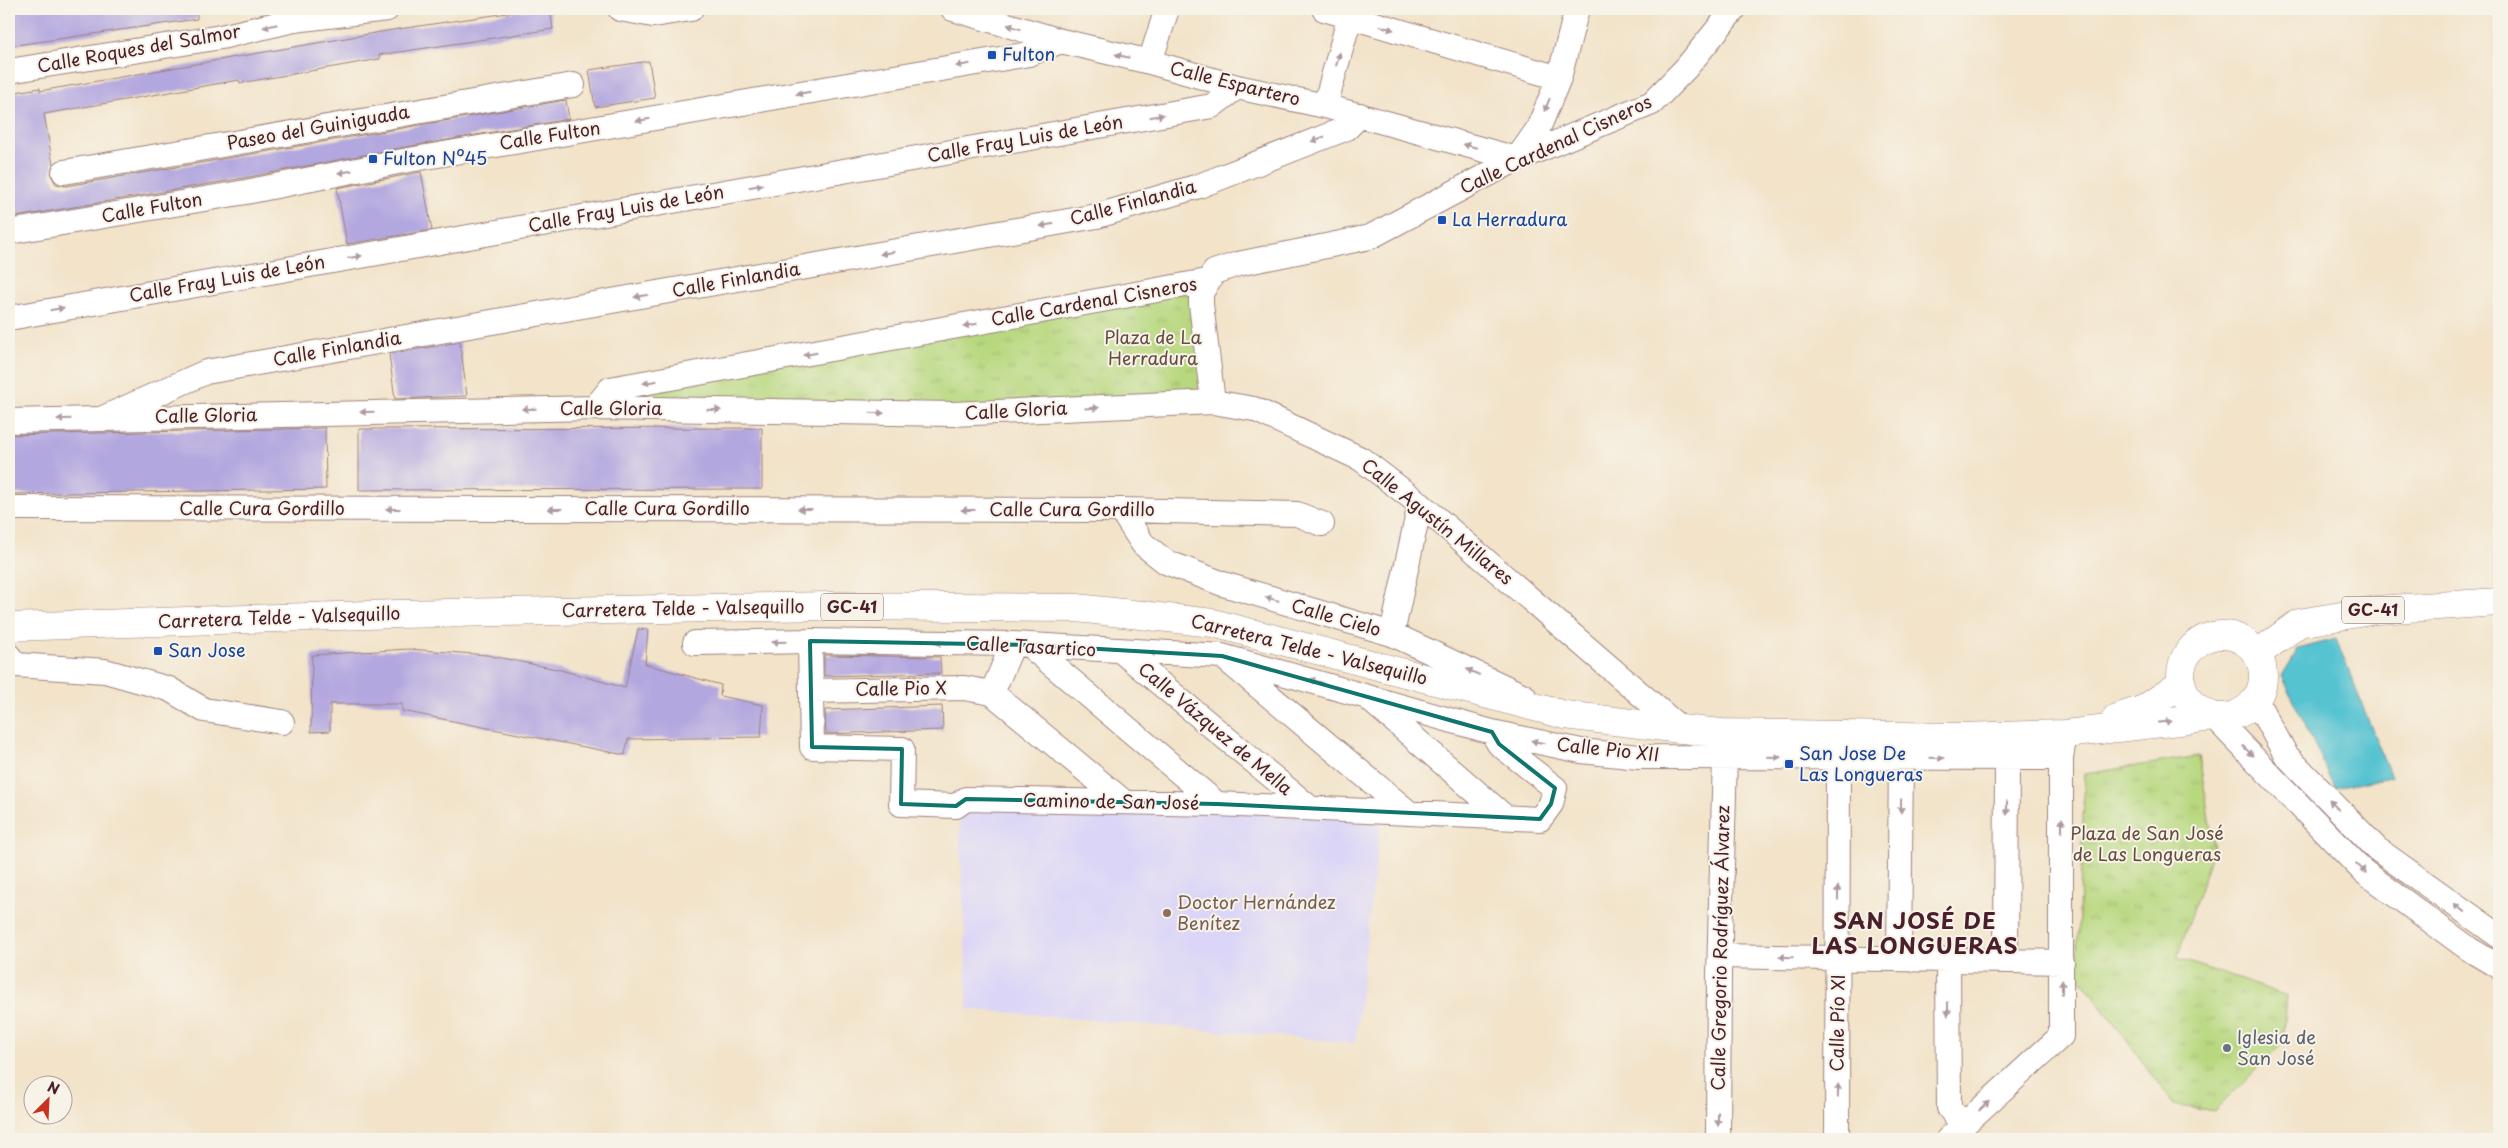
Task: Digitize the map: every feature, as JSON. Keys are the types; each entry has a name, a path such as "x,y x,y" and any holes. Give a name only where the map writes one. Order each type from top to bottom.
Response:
{"main road":[{"name":"GC-41","path":"2257,654 2299,623 2376,610 2499,602"},
{"name":"Carretera Telde - Valsequillo","path":"9,627 396,614 830,606 1077,608 1213,623 1565,715 1681,729 1724,744 1958,737 2063,746 2214,717"},
{"path":"2214,717 2200,712 2189,702 2181,684 2181,670 2186,656 2192,647 2204,639 2218,635 2232,636 2247,644 2257,654 2263,668 2263,682 2256,701"},
{"name":"Carretera Telde - Valsequillo","path":"2063,746 2144,709 2181,684"},
{"name":"GC-41","path":"2214,717 2232,717 2245,711 2256,701"}],"street":[{"name":"Calle Roques del Salmor","path":"9,71 221,37 293,15 387,9"},
{"path":"620,9 653,15 691,9"},
{"name":"Calle Espartero","path":"953,9 1061,41 1150,62 1237,87 1325,106 1517,159"},
{"path":"1150,62 1167,9"},
{"path":"1324,9 1351,13 1559,78"},
{"path":"1517,159 1538,129 1559,78 1577,9"},
{"name":"Calle Cardenal Cisneros","path":"596,408 610,390 1207,281 1214,272 1238,264 1370,237 1517,159 1652,103 1686,68 1734,9"},
{"path":"1325,106 1351,13"},
{"name":"Calle Fulton","path":"9,232 246,192 403,161 1029,54 1061,41"},
{"name":"Paseo del Guiniguada","path":"64,172 573,85"},
{"name":"Calle Fray Luis de León","path":"9,318 1212,106 1237,87"},
{"name":"Calle Finlandia","path":"103,418 206,372 1097,216 1199,186 1347,128 1360,116"},
{"path":"1207,281 1201,293 1201,304 1213,402"},
{"name":"Calle Gloria","path":"9,421 596,408 953,414 1213,402"},
{"name":"Calle Agustín Millares","path":"1213,402 1254,409 1361,459 1420,504 1681,729"},
{"path":"1392,634 1420,504"},
{"name":"Calle Cura Gordillo","path":"9,508 1122,510 1297,514 1322,524"},
{"name":"Calle Cielo","path":"1122,510 1143,544 1166,562 1223,584 1392,634 1565,715"},
{"name":"Calle Tasartico","path":"695,643 810,641 1021,645 1222,656 1362,694"},
{"name":"Camino de San José","path":"810,641 812,748 902,749 901,804 956,806 966,799 1217,804 1540,818 1551,804 1555,788"},
{"path":"1124,802 992,693 1021,645 1217,804"},
{"name":"Calle Vázquez de Mella","path":"1121,651 1310,808"},
{"path":"9,656 16,665 105,671 169,689 204,710 282,722"},
{"path":"1222,656 1409,813"},
{"name":"Calle Pio X","path":"811,691 964,688 992,693"},
{"path":"1362,694 1505,817"},
{"name":"Calle Pio XII","path":"1362,694 1492,732 1582,751 1639,757 1724,744 1838,758 2007,759 2063,746"},
{"path":"2256,701 2286,755 2377,849 2499,936"},
{"path":"2214,717 2364,872 2469,949 2499,967"},
{"name":"Calle Pio XII","path":"1492,732 1499,744 1555,788"},
{"name":"Calle Gregorio Rodríguez Álvarez","path":"1718,1139 1724,744"},
{"path":"1948,960 1949,1108 1956,1132 2061,1036 2063,746"},
{"path":"1899,959 1901,757"},
{"name":"Calle Pío XI","path":"1837,1139 1839,958 1838,758"},
{"path":"2006,961 2007,759"},
{"path":"1720,956 2062,962"}],"highlighted area":[{"path":"810,641 1029,645 1222,656 1492,732 1499,744 1555,788 1551,804 1540,819 1217,804 966,799 956,806 901,804 902,749 812,747"}],"shaded area":[{"name":"Doctor Hernández Benítez","path":"964,801 1381,817 1355,1043 968,1009 959,811"}],"green space":[{"name":"Plaza de La Herradura","path":"1196,291 1207,395 955,409 609,403 614,393"},
{"name":"Plaza de San José de Las Longueras","path":"2199,756 2214,849 2177,958 2287,996 2283,1043 2214,1112 2175,1105 2078,975 2077,961 2085,774"}],"water":[{"path":"2336,639 2391,777 2335,788 2282,676 2298,649"}],"building":[{"path":"9,9 197,9 197,19 9,46"},
{"path":"535,9 550,9 553,29 379,55 380,59 240,83 239,80 44,114 53,165 51,175 56,184 66,186 566,100 569,119 400,148 244,178 9,218 9,93 40,88 40,91 392,30"},
{"path":"649,61 655,98 595,107 589,70"},
{"path":"421,172 432,230 347,244 337,188"},
{"path":"460,342 467,396 395,399 389,354"},
{"path":"325,428 326,489 9,494 9,435"},
{"path":"762,428 762,489 359,490 359,429"},
{"path":"638,629 648,630 645,664 721,685 720,696 763,705 761,737 628,739 625,755 402,711 402,704 330,704 330,731 311,732 312,655 409,649 487,655 561,670 625,688"},
{"path":"824,655 940,657 941,673 824,676"},
{"path":"942,706 943,730 826,734 825,710"}],"place":[{"name":"Fulton","path":"992,55"},
{"name":"Fulton Nº45","path":"373,159"},
{"name":"La Herradura","path":"1442,220"},
{"name":"San Jose","path":"158,651"},
{"name":"San Jose De Las Longueras","path":"1789,764"},
{"name":"Doctor Hernández Benítez","path":"1167,913"},
{"name":"Iglesia de San José","path":"2227,1048"}],"district":[{"name":"SAN JOSÉ DE LAS LONGUERAS","path":"1915,934"}]}
